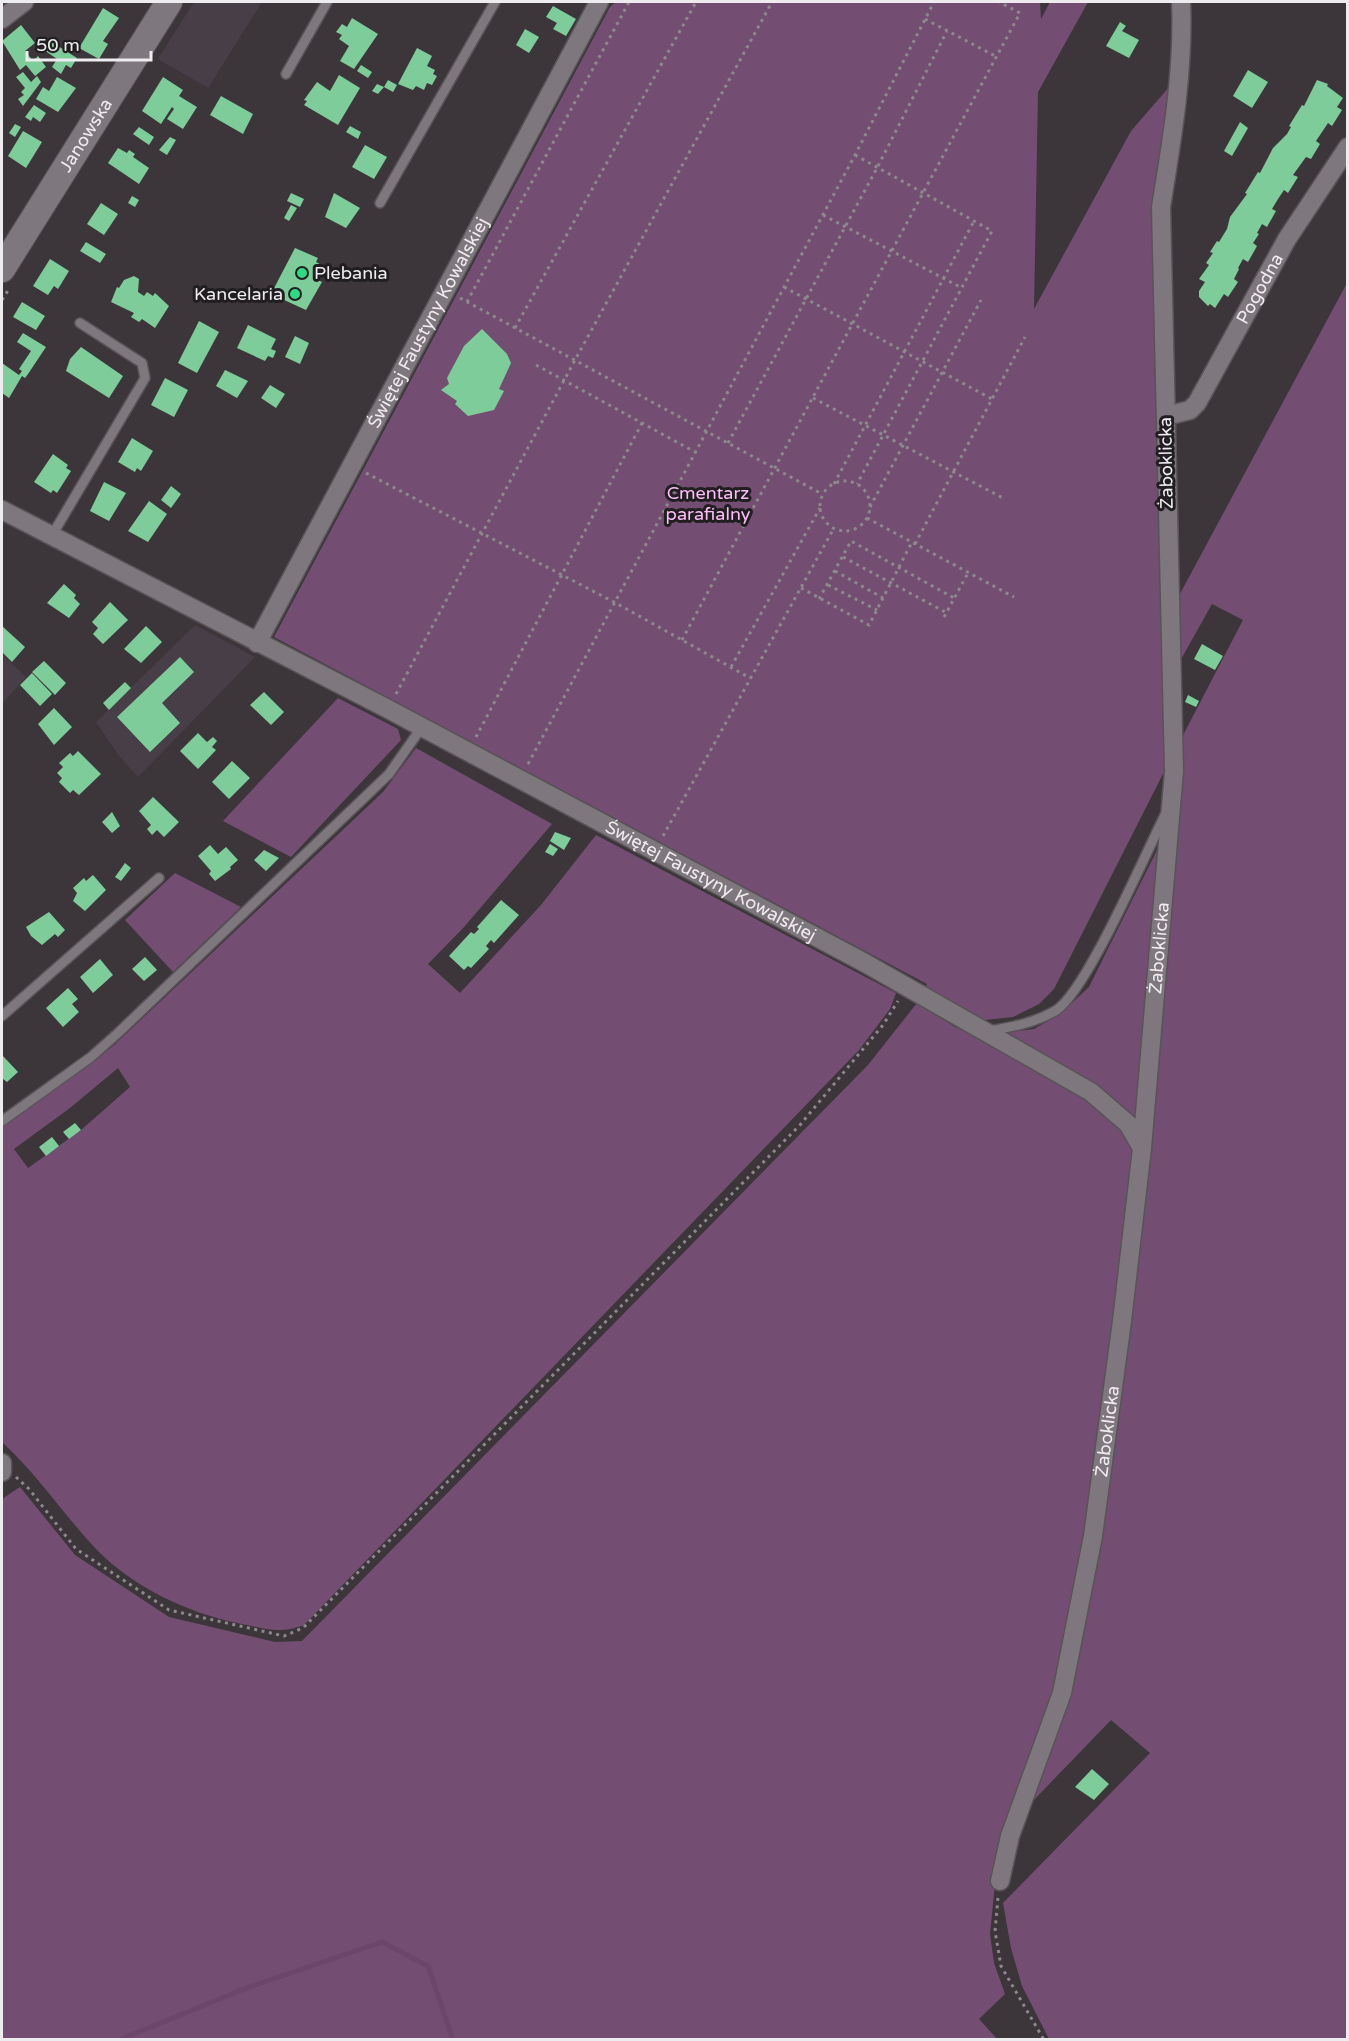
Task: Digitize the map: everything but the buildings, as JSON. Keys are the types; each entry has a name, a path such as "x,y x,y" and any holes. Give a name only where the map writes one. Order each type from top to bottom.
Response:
{"main road":[{"name":"Janowska","path":"2,269 169,2"}],"street":[{"path":"2,19 24,2"},
{"name":"Świętej Faustyny Kowalskiej","path":"257,643 598,2"},
{"name":"Żaboklicka","path":"1000,1881 1010,1836 1062,1693 1093,1536 1122,1321 1142,1148 1174,771 1161,207 1175,107 1182,29 1181,2"},
{"name":"Pogodna","path":"1166,416 1190,410 1197,403 1287,239 1347,147"},
{"name":"Świętej Faustyny Kowalskiej","path":"2,510 520,778 654,852 865,963 905,988 1091,1092 1128,1124 1142,1148"},
{"path":"2,1464 2,1472"}],"lane":[{"path":"286,74 327,2"},
{"path":"380,202 495,2"},
{"path":"51,537 145,378 142,363 80,323"},
{"path":"2,1121 91,1057 118,1033 389,774 422,727"},
{"path":"984,1032 1022,1026 1057,1010 1082,982 1170,805"},
{"path":"2,1016 159,878"}],"path":[{"path":"467,302 629,2"},
{"path":"515,328 696,2"},
{"path":"388,709 564,380 772,2"},
{"path":"520,778 823,215 934,2"},
{"path":"682,640 925,194 1020,13 999,2"},
{"path":"925,19 997,57"},
{"path":"728,443 878,168 946,31"},
{"path":"855,155 992,231 857,484"},
{"path":"823,215 962,288"},
{"path":"834,484 974,221"},
{"path":"784,287 992,399"},
{"path":"456,296 822,494"},
{"path":"870,507 868,496 857,484 840,481 822,494 820,508 821,516 834,528 849,531 859,526 867,518 870,507 981,300"},
{"path":"801,588 869,625 954,472 1025,337"},
{"path":"536,365 695,453"},
{"path":"813,398 1004,498"},
{"path":"476,737 642,423"},
{"path":"362,471 614,602 750,678"},
{"path":"730,668 820,508"},
{"path":"867,518 1014,597"},
{"path":"654,852 834,528"},
{"path":"819,599 851,541 954,598"},
{"path":"842,557 947,613"},
{"path":"835,571 883,598"},
{"path":"944,617 968,573"},
{"path":"827,585 877,610"},
{"path":"2,1464 29,1489 76,1549 169,1610 284,1636 303,1628 800,1125 883,1025 905,988"},
{"path":"1000,1881 995,1931 1001,1966 1044,2040"}],"shaded area":[{"path":"194,2 262,2 208,88 158,59"},
{"path":"195,625 255,657 138,777 119,756 96,722"},
{"path":"2,654 26,677 2,704"}],"green space":[{"name":"Cmentarz parafialny","path":"616,2 1040,2 1041,19 1050,2 1088,2 1038,92 1034,309 1131,131 1170,86 1168,764 1054,989 1039,1004 1013,1017 976,1021 923,993 927,984 274,637 610,7"},
{"path":"1347,283 1347,2039 1049,2039 1022,1986 1011,1948 1003,1903 1150,1753 1111,1720 1029,1805 1066,1690 1154,1073 1166,974 1179,743 1243,620 1212,604 1175,670 1174,605"},
{"path":"338,698 398,729 401,740 291,857 223,821"},
{"path":"416,748 552,824 464,927 428,964 460,993 541,905 596,835 896,993 890,1009 859,1050 304,1625 286,1630 270,1630 218,1618 180,1605 126,1575 96,1549 27,1467 2,1442 2,1126 112,1047 383,792","holes":["118,1068 130,1087 81,1130 28,1168 14,1149 70,1108"]},
{"path":"1163,838 1140,1136 992,1034 1034,1029 1060,1014 1089,987"},
{"path":"175,873 241,907 173,972 125,920"},
{"path":"917,1003 955,1027 987,1038 1087,1094 1128,1132 1135,1154 1111,1367 1058,1683 996,1873 990,1934 994,1963 1005,1994 979,2019 997,2039 2,2040 2,1499 20,1487 75,1555 169,1617 275,1642 302,1641 868,1065"}],"waterway":[{"path":"119,2040 249,1987 382,1942 428,1966 453,2040"}],"place":[{"name":"Plebania","path":"302,273"},
{"name":"Kancelaria","path":"295,294"}]}
